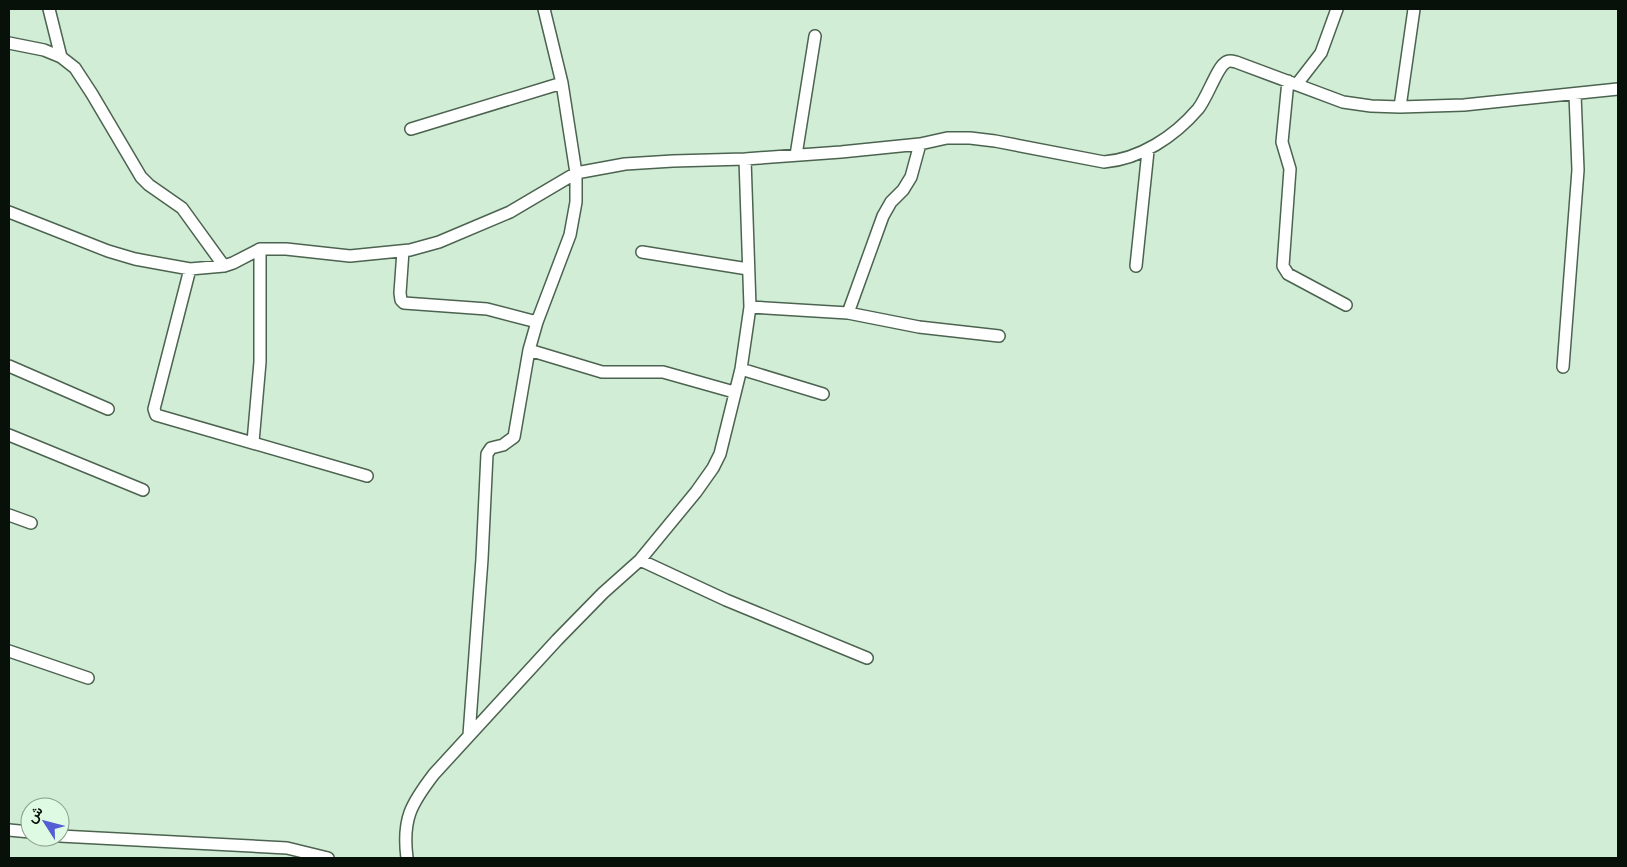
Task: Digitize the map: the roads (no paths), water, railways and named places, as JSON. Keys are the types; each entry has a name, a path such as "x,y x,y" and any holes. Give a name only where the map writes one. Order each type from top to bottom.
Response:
{"street":[{"path":"48,9 61,57"},
{"path":"470,735 487,454 491,448 503,446 514,437 529,350 573,224 576,202 576,173 562,83 544,9"},
{"path":"1337,9 1321,53 1292,83 1282,142 1290,169 1283,266 1288,274 1346,305"},
{"path":"1400,107 1414,9"},
{"path":"796,155 815,36"},
{"path":"9,43 44,50 61,57 75,68 141,177 149,185 182,208 224,266"},
{"path":"9,212 108,251 135,259 190,269 224,266 260,250 286,249 350,256 403,251 439,242 510,212 576,173 625,164 796,155 920,144 947,138 996,141 1104,162 1124,159 1148,151 1172,133 1197,110 1207,96 1221,66 1226,62 1236,62 1343,102 1371,106 1464,105 1618,89"},
{"path":"412,129 562,83"},
{"path":"1563,367 1578,170 1575,94"},
{"path":"848,313 883,216 891,202 903,190 910,177 920,144"},
{"path":"1136,266 1148,151"},
{"path":"407,858 404,839 406,826 414,802 434,774 557,640 640,560 696,492 713,468 724,441 734,392 741,369 750,307 745,159"},
{"path":"253,442 260,362 260,250"},
{"path":"403,251 400,293 401,300 404,303 487,309 538,322"},
{"path":"642,252 748,269"},
{"path":"190,269 154,409 157,416 367,476"},
{"path":"750,307 848,313 919,327 999,336"},
{"path":"529,350 602,372 663,372 734,392"},
{"path":"9,366 108,409"},
{"path":"741,369 823,394"},
{"path":"9,435 143,490"},
{"path":"9,515 31,523"},
{"path":"640,560 726,600 867,658"},
{"path":"10,654 88,678"},
{"path":"70,837 280,848 328,858"}]}
